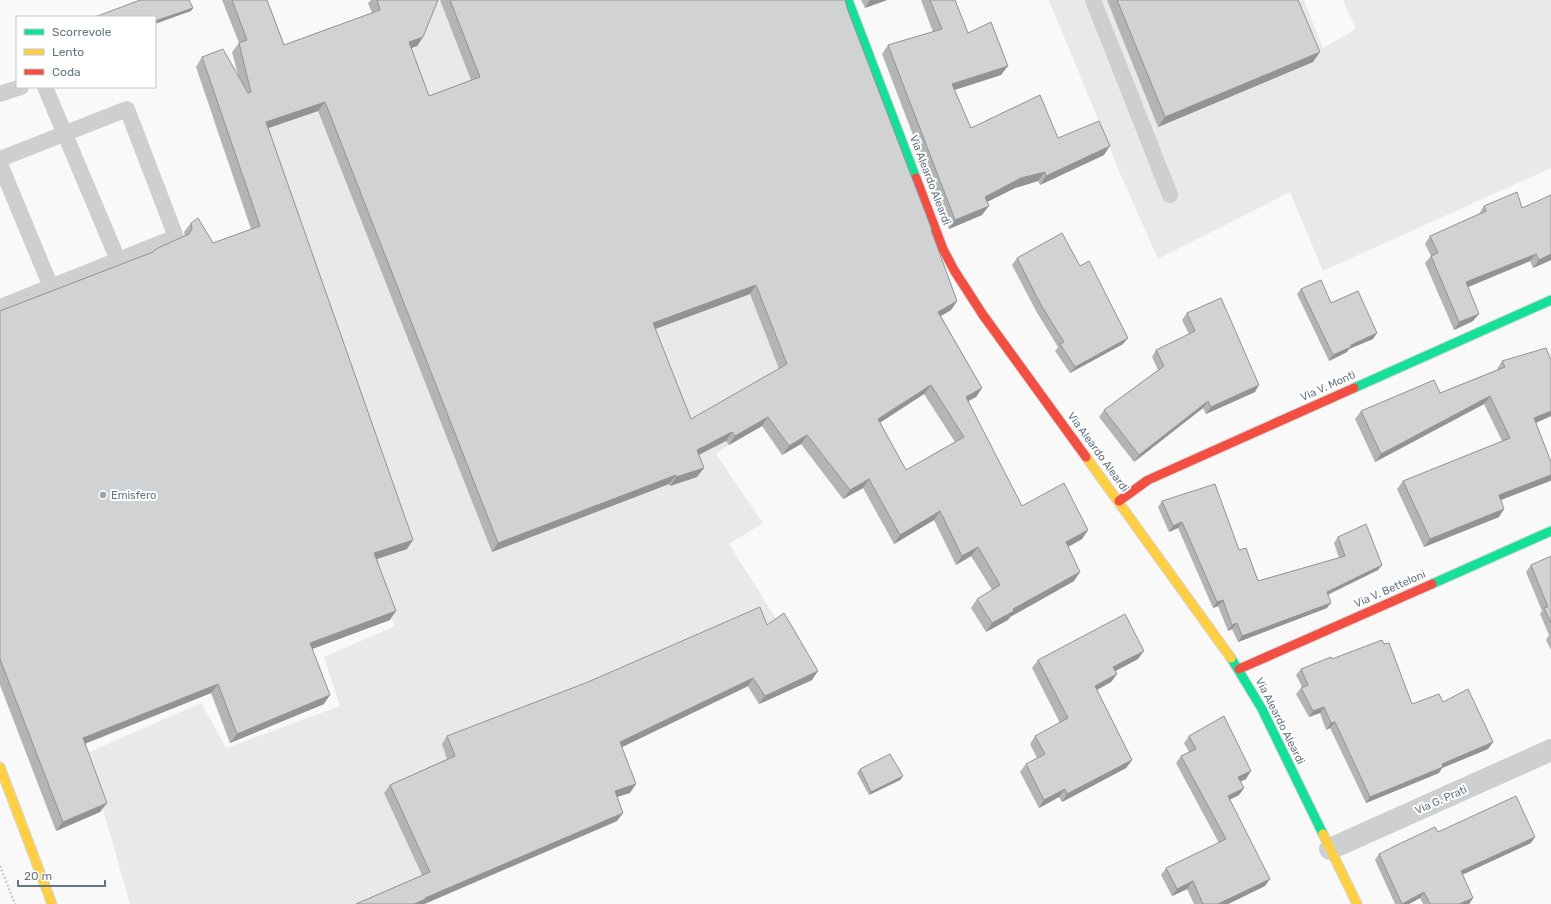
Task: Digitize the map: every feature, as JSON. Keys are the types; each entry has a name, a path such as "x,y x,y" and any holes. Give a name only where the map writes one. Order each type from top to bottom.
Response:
{"street":[{"name":"Via Aleardo Aleardi","path":"848,0 943,249 954,270 983,315 1119,501 1239,669 1262,709 1357,904"},
{"name":"Via V. Monti","path":"1119,501 1148,480 1551,300"},
{"name":"Via V. Betteloni","path":"1239,669 1551,531"},
{"name":"Via G. Prati","path":"1330,849 1551,750"},
{"path":"0,767 52,904"}],"lane":[{"path":"1093,0 1170,195"},
{"path":"0,94 18,88"},
{"path":"45,88 118,260"},
{"path":"0,159 127,110 176,237 0,307"},
{"path":"0,164 51,287"}],"path":[{"path":"0,866 15,904"}],"shaded area":[{"path":"415,0 834,0 951,310 793,403 716,454 763,523 729,544 792,644 812,680 759,704 747,687 617,749 615,744 617,821 426,904 130,904 87,753 201,703 226,748 340,706 324,657 395,626 368,562 213,120 257,104"},
{"path":"1049,0 1304,0 1323,48 1356,29 1343,0 1551,0 1551,168 1323,271 1290,192 1158,259 1122,178"}],"building":[{"path":"140,0 189,0 193,8 156,21 156,16 98,16"},
{"path":"232,0 267,0 284,45 380,10 377,0 438,0 423,37 409,42 429,96 480,77 450,0 845,0 932,230 957,301 938,312 982,388 966,397 1022,506 1064,483 1088,530 1066,542 1080,572 1013,609 1014,611 992,623 977,599 1000,585 978,547 962,556 940,511 900,535 869,479 850,490 807,435 789,446 768,417 735,436 732,432 697,450 704,468 676,477 676,475 498,543 325,102 266,122 413,540 374,553 396,611 310,643 330,695 237,734 218,684 83,738 107,803 63,822 0,659 0,311 153,252 158,248 189,234 192,229 191,223 198,218 213,243 260,226 202,57 223,49 248,93 251,92 239,43 247,40","holes":["756,285 787,364 691,419 653,323","931,385 964,437 906,470 878,419"]},
{"path":"930,0 955,0 968,33 991,22 1008,66 952,84 971,128 1040,95 1058,138 1099,121 1110,146 1046,176 1045,172 1021,178 985,197 989,206 955,220 888,45 942,29"},
{"path":"1117,0 1298,0 1320,52 1165,117"},
{"path":"1517,192 1522,208 1551,195 1551,254 1539,260 1536,254 1466,282 1479,314 1459,322 1431,256 1438,253 1430,236 1486,211 1484,206"},
{"path":"1062,233 1080,266 1089,261 1128,338 1075,367 1060,344 1064,342 1041,305 1017,258"},
{"path":"1321,280 1331,303 1358,291 1377,333 1333,355 1301,289"},
{"path":"1221,298 1259,385 1211,407 1208,401 1139,455 1104,410 1164,366 1156,350 1195,331 1187,313"},
{"path":"1546,348 1551,360 1551,411 1534,418 1551,462 1551,475 1499,495 1504,509 1430,539 1403,481 1510,438 1490,396 1381,454 1361,411 1434,380 1440,393 1505,367 1502,361"},
{"path":"1215,484 1239,550 1246,548 1258,581 1345,556 1338,537 1366,524 1382,565 1327,592 1331,603 1242,636 1237,623 1232,625 1223,600 1217,602 1182,522 1173,526 1162,501"},
{"path":"1551,556 1551,623 1544,608 1548,607 1531,565"},
{"path":"760,607 767,625 784,613 818,671 765,696 753,678 620,742 636,784 615,791 623,813 414,904 356,904 430,872 390,785 455,756 447,736 588,682"},
{"path":"1125,614 1144,651 1113,667 1117,674 1095,686 1132,760 1067,794 1065,789 1044,800 1026,764 1045,754 1035,736 1068,718 1038,660"},
{"path":"1382,640 1384,644 1389,643 1412,704 1439,694 1443,702 1468,689 1493,742 1442,764 1443,767 1370,797 1335,722 1331,723 1324,707 1313,711 1301,688 1308,685 1301,669"},
{"path":"1224,716 1251,771 1238,777 1244,788 1228,796 1270,879 1218,904 1203,904 1193,881 1177,889 1166,868 1226,839 1181,756 1196,749 1189,736"},
{"path":"890,754 903,776 871,792 860,769"},
{"path":"1516,796 1535,837 1461,871 1473,898 1459,904 1430,904 1424,892 1402,904 1379,854 1435,827 1438,832"}],"traffic: fast":[{"path":"848,0 916,178"},
{"path":"1354,388 1551,300"},
{"path":"1432,584 1551,531"},
{"path":"1231,658 1262,709 1323,834"}],"traffic: slow":[{"path":"1086,457 1231,658"},
{"path":"0,767 52,904"},
{"path":"1323,834 1357,904"}],"traffic: jam":[{"path":"916,178 943,249 954,270 983,315 1086,457"},
{"path":"1119,501 1148,480 1354,388"},
{"path":"1239,669 1432,584"}],"place":[{"name":"Emisfero","path":"103,495"}]}
